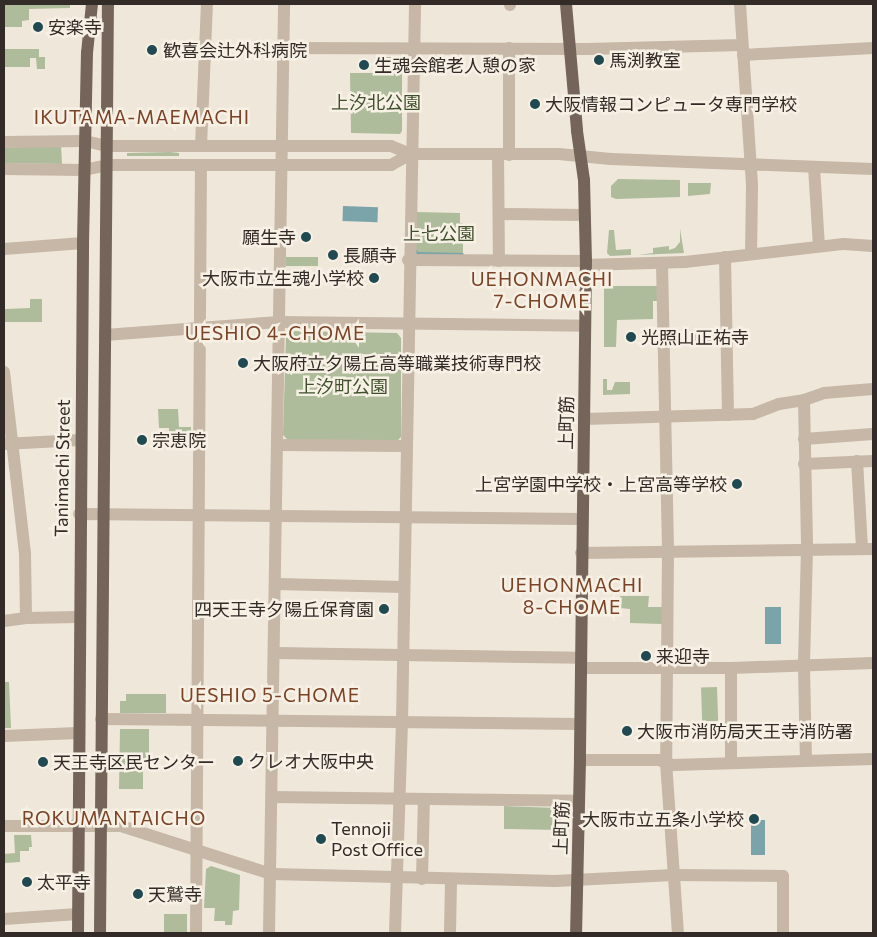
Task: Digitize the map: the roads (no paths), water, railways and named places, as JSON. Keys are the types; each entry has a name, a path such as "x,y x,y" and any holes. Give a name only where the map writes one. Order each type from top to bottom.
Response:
{"main road":[{"path":"86,4 88,53"},
{"name":"Tanimachi Street","path":"78,933 78,617 82,243 88,53 92,4"},
{"path":"100,933 108,4"},
{"path":"108,55 112,4"},
{"name":"上町筋","path":"566,4 584,180 585,263 580,760 576,933"}],"street":[{"path":"201,146 207,4"},
{"path":"269,933 284,4"},
{"path":"395,933 402,723 408,260 414,4"},
{"path":"740,4 750,164 751,254"},
{"path":"284,48 743,50 873,48"},
{"path":"499,261 499,214 509,48"},
{"path":"4,142 85,141 107,146 391,146 411,154 580,155 873,169"},
{"path":"4,170 84,170 107,165 281,167 391,165 411,154"},
{"path":"196,933 198,329 201,166"},
{"path":"814,167 819,246"},
{"path":"499,214 584,215"},
{"path":"4,249 82,243"},
{"path":"408,260 662,263 819,246 844,244 873,246"},
{"path":"725,257 728,414"},
{"path":"662,263 668,552 666,762 678,933"},
{"path":"105,336 279,322 585,326"},
{"path":"664,338 728,336"},
{"path":"4,372 8,444 25,554 26,618"},
{"path":"584,419 753,414 779,404 804,400 824,393 873,389"},
{"path":"804,400 807,549 804,667 806,761"},
{"path":"804,439 873,434"},
{"path":"8,444 80,440"},
{"path":"277,445 406,446"},
{"path":"581,553 868,549 857,461"},
{"path":"804,464 873,461"},
{"path":"79,514 581,519"},
{"path":"276,584 404,587"},
{"path":"4,621 26,618 78,617"},
{"path":"275,653 581,663 667,669 804,667 873,663"},
{"path":"731,668 731,762"},
{"path":"101,719 198,722 580,724"},
{"path":"4,736 78,733"},
{"path":"580,760 659,760 673,765 731,762 873,760"},
{"path":"272,797 579,801"},
{"path":"422,878 424,800"},
{"path":"4,826 121,826 271,874 577,881 673,875 783,876 784,933"},
{"path":"450,879 450,933"},
{"path":"4,919 78,914"}],"water":[{"path":"343,206 378,207 377,222 342,221"},
{"path":"765,607 781,607 781,644 765,644"},
{"path":"751,820 765,820 765,855 751,855"}],"waterway":[{"path":"415,250 417,253 462,254"}],"place":[{"name":"安楽寺","path":"38,27"},
{"name":"歓喜会辻外科病院","path":"152,50"},
{"name":"馬渕教室","path":"599,60"},
{"name":"生魂会館老人憩の家","path":"364,65"},
{"name":"大阪情報コンピュータ専門学校","path":"535,104"},
{"name":"願生寺","path":"306,237"},
{"name":"長願寺","path":"333,255"},
{"name":"大阪市立生魂小学校","path":"374,278"},
{"name":"光照山正祐寺","path":"631,337"},
{"name":"大阪府立夕陽丘高等職業技術専門校","path":"243,363"},
{"name":"宗恵院","path":"142,440"},
{"name":"上宮学園中学校・上宮高等学校","path":"737,484"},
{"name":"四天王寺夕陽丘保育園","path":"384,609"},
{"name":"来迎寺","path":"646,656"},
{"name":"大阪市消防局天王寺消防署","path":"627,731"},
{"name":"クレオ大阪中央","path":"238,761"},
{"name":"天王寺区民センター","path":"43,762"},
{"name":"大阪市立五条小学校","path":"754,819"},
{"name":"Tennoji Post Office","path":"321,839"},
{"name":"太平寺","path":"27,882"},
{"name":"天鷲寺","path":"138,894"}],"district":[{"name":"IKUTAMA-MAEMACHI","path":"142,117"},
{"name":"UEHONMACHI 7-CHOME","path":"542,290"},
{"name":"UESHIO 4-CHOME","path":"275,333"},
{"name":"UEHONMACHI 8-CHOME","path":"572,596"},
{"name":"UESHIO 5-CHOME","path":"270,695"},
{"name":"ROKUMANTAICHO","path":"114,818"}],"park label":[{"name":"上汐北公園","path":"376,102"},
{"name":"上七公園","path":"439,233"},
{"name":"上汐町公園","path":"343,386"}]}
